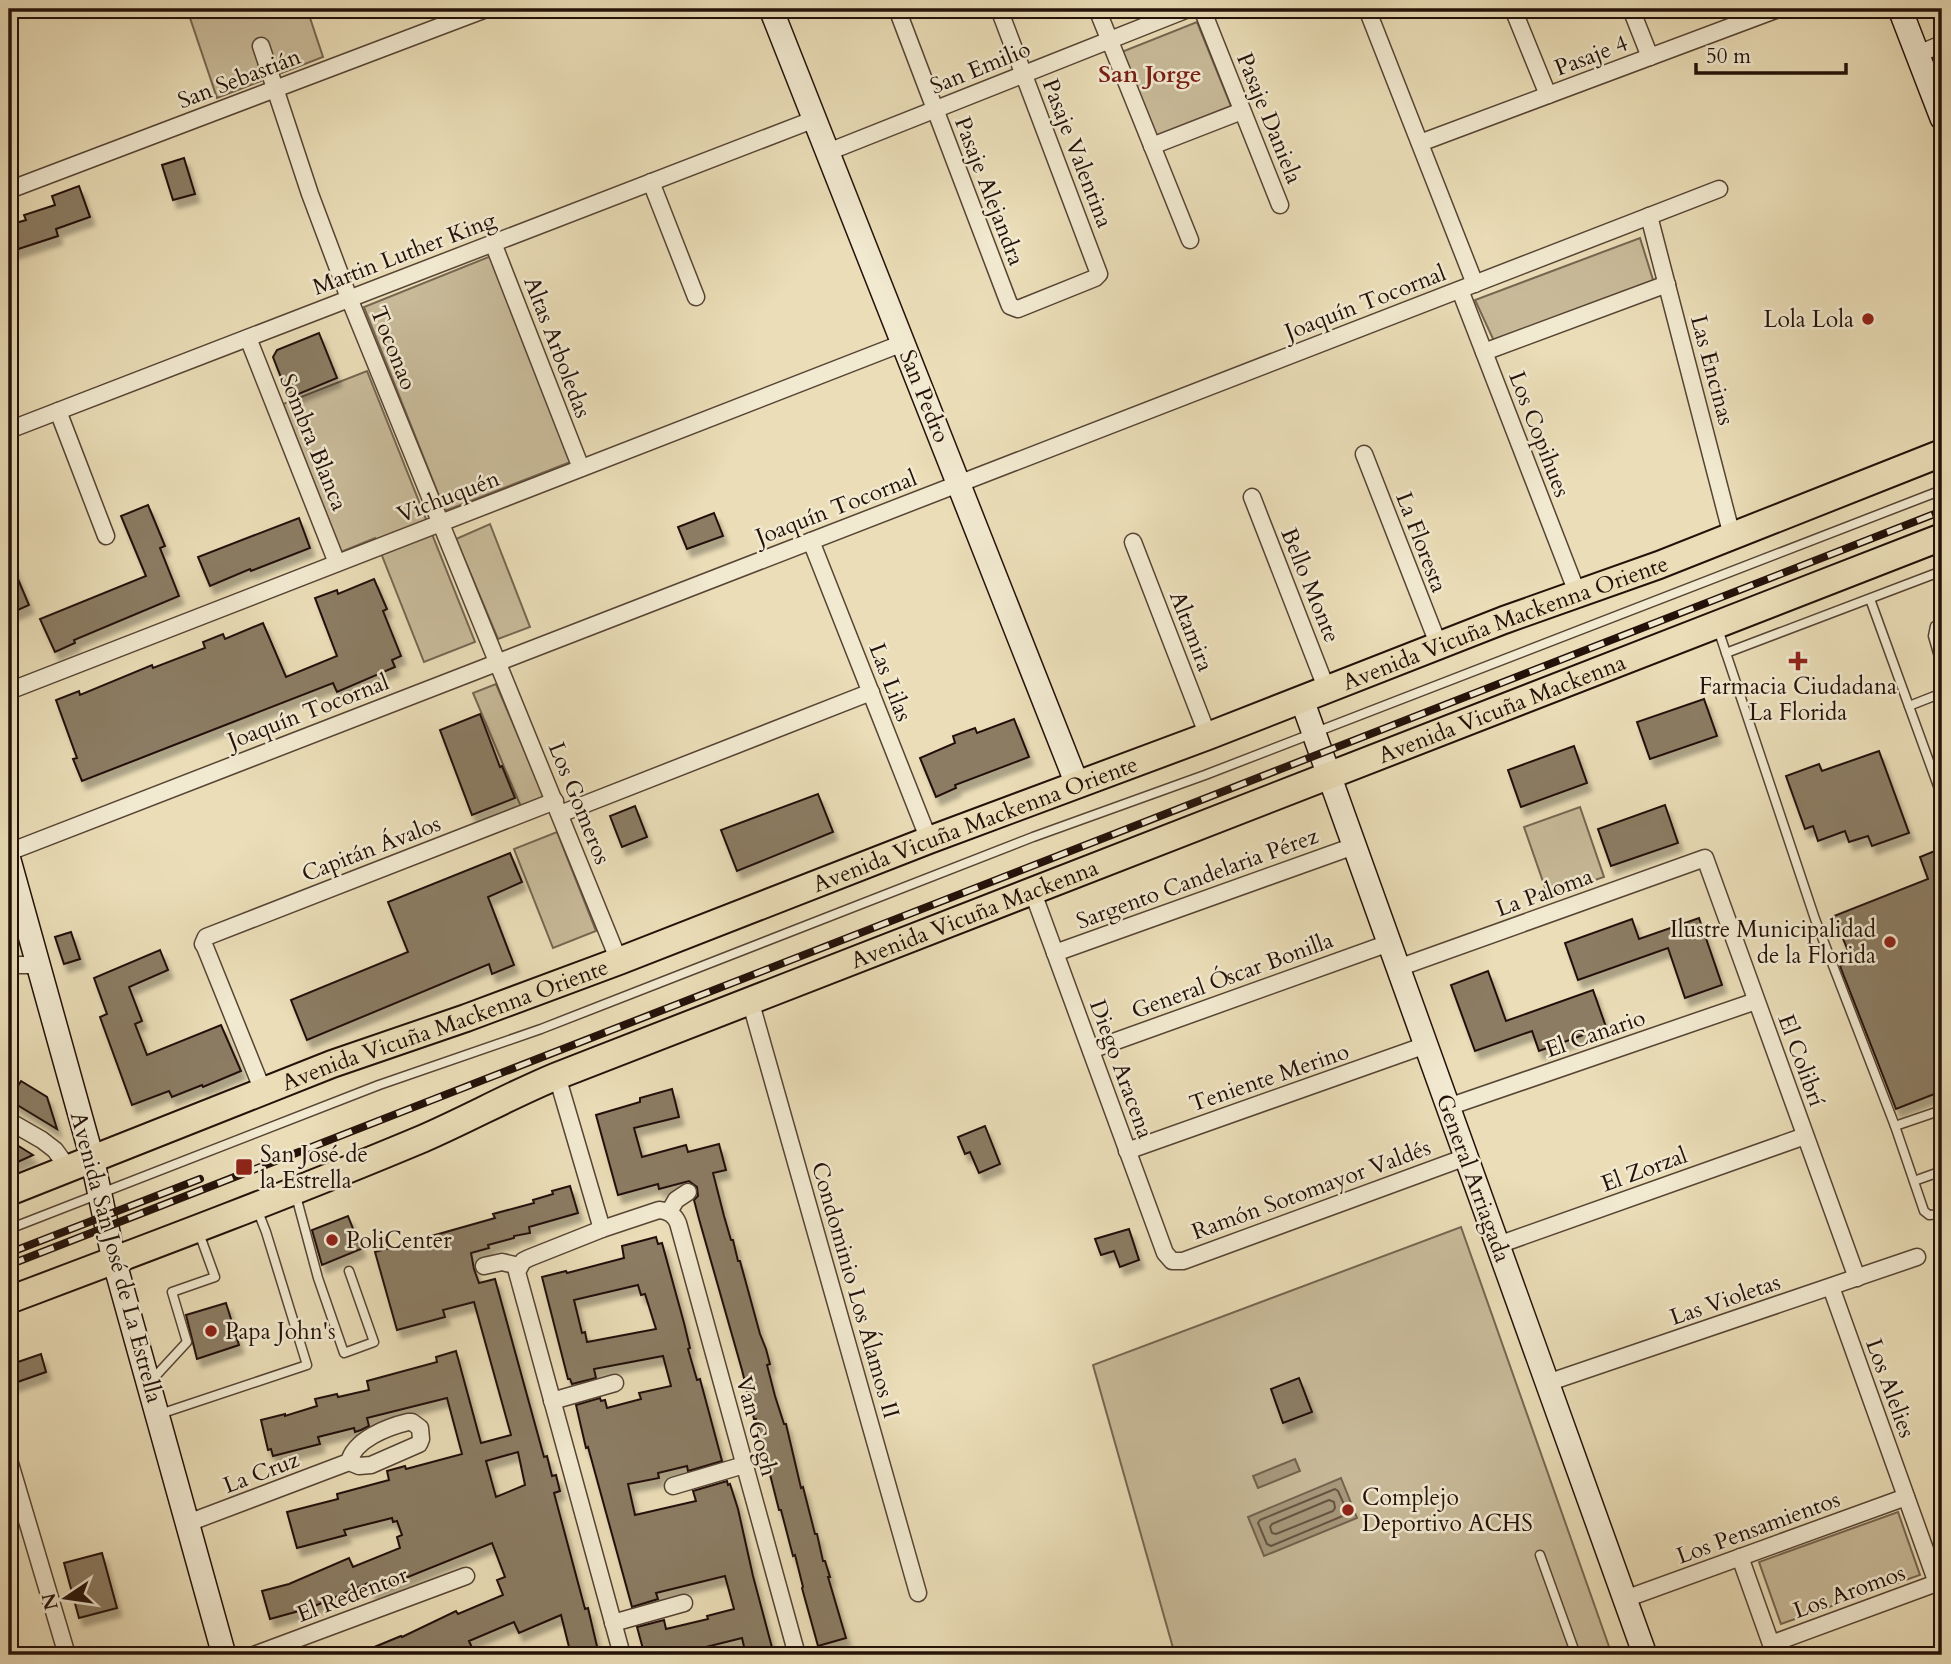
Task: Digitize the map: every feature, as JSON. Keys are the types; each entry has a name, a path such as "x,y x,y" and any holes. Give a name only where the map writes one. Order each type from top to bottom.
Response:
{"main road":[{"name":"Avenida Vicuña Mackenna Oriente","path":"9,1192 353,1056 478,1014 619,961 929,839 1208,736 1942,453"},
{"name":"Avenida Vicuña Mackenna","path":"9,1300 256,1206 433,1134 557,1076 1942,537"}],"street":[{"name":"San Sebastián","path":"9,190 486,9"},
{"name":"San Pedro","path":"771,9 1077,784"},
{"name":"Pasaje Alejandra","path":"897,9 1008,301 1014,308"},
{"name":"Pasaje Valentina","path":"999,9 1099,274 1023,308 1014,308"},
{"path":"1097,9 1190,240"},
{"name":"San Emilio","path":"828,152 1188,9"},
{"name":"Pasaje Daniela","path":"1202,9 1280,205"},
{"name":"Los Copihues","path":"1367,9 1420,143 1467,287 1484,352 1578,595"},
{"path":"1513,9 1548,95"},
{"path":"1631,9 1650,57"},
{"name":"Pasaje 4","path":"1420,143 1650,57 1748,14 1778,9"},
{"path":"1900,9 1942,118"},
{"path":"1918,54 1942,44"},
{"name":"Toconao","path":"261,46 310,194 349,299 498,662"},
{"path":"1152,146 1242,111"},
{"name":"Martin Luther King","path":"9,430 815,119"},
{"path":"651,182 696,298"},
{"name":"Joaquín Tocornal","path":"9,852 1720,189"},
{"name":"Las Encinas","path":"1649,216 1732,536"},
{"name":"Altas Arboledas","path":"493,243 581,468"},
{"path":"1484,352 1667,284"},
{"name":"Sombra Blanca","path":"248,338 337,563"},
{"name":"Vichuquén","path":"9,691 904,343"},
{"path":"58,411 106,536"},
{"name":"La Floresta","path":"1364,454 1439,646"},
{"name":"Bello Monte","path":"1251,497 1327,690"},
{"name":"Las Lilas","path":"811,541 929,839"},
{"name":"Altamira","path":"1133,542 1208,736"},
{"name":"Los Gomeros","path":"498,662 619,961"},
{"name":"Capitán Ávalos","path":"263,1091 205,947 204,940 210,935 871,692"},
{"name":"General Arriagada","path":"1302,700 1645,1655"},
{"name":"Sargento Candelaria Pérez","path":"1055,953 1354,846"},
{"name":"La Paloma","path":"1398,968 1704,858"},
{"name":"El Colibrí","path":"1704,858 1857,1278"},
{"name":"Avenida San José de La Estrella","path":"9,860 92,1158 114,1260 224,1655"},
{"name":"Diego Aracena","path":"1032,890 1165,1253 1172,1261"},
{"name":"General Óscar Bonilla","path":"1091,1050 1390,943"},
{"path":"9,965 38,965"},
{"name":"Condominio Los Álamos II","path":"750,1000 918,1593"},
{"name":"El Canario","path":"1448,1107 1756,1001"},
{"name":"Teniente Merino","path":"1127,1151 1426,1045"},
{"path":"557,1076 602,1229"},
{"path":"9,1121 55,1150 68,1168"},
{"name":"El Zorzal","path":"1498,1245 1805,1136"},
{"name":"Ramón Sotomayor Valdés","path":"1172,1261 1183,1261 1466,1157"},
{"path":"622,1655 517,1278 519,1266 523,1261 602,1229 659,1210 669,1212 676,1200 688,1192"},
{"name":"Van Gogh","path":"669,1212 678,1223 797,1655"},
{"name":"Las Violetas","path":"1548,1383 1917,1257"},
{"path":"484,1266 502,1262 519,1266"},
{"name":"Los Alelies","path":"1830,1287 1906,1497 1940,1582"},
{"path":"552,1401 615,1383"},
{"path":"9,1460 67,1655"},
{"name":"La Cruz","path":"188,1523 349,1462"},
{"path":"673,1486 744,1465"},
{"name":"Los Pensamientos","path":"1625,1599 1906,1497"},
{"name":"Los Aromos","path":"1740,1558 1771,1644 1940,1582"},
{"name":"El Redentor","path":"254,1655 466,1576"},
{"path":"613,1623 684,1603"}],"lane":[{"path":"9,1229 379,1085 541,1030 1033,837 1163,791 1942,490"},
{"path":"1726,653 1942,571"},
{"path":"1870,599 1942,797"},
{"path":"1716,623 1815,919 1895,1126 1924,1210 1929,1216 1942,1214"},
{"path":"1942,624 1935,626 1933,636 1942,667"},
{"path":"1909,706 1942,693"},
{"path":"1895,1126 1942,1110"},
{"path":"1914,1181 1942,1171"},
{"path":"295,1189 318,1278 344,1353 374,1342 349,1271"},
{"path":"158,1415 307,1365 256,1206"},
{"path":"149,1383 187,1342 172,1292 215,1277 197,1227"},
{"path":"1540,1555 1576,1655"}],"shaded area":[{"path":"187,9 307,9 323,57 217,98"},
{"path":"1197,22 1231,106 1152,137 1119,53"},
{"path":"1640,238 1654,283 1494,341 1475,300"},
{"path":"491,256 573,461 445,511 364,307"},
{"path":"367,371 475,642 424,662 375,538 341,552 283,404"},
{"path":"490,524 530,627 498,639 456,539"},
{"path":"496,684 544,797 521,807 473,693"},
{"path":"1580,807 1604,877 1548,896 1524,827"},
{"path":"557,832 596,931 553,948 514,849"},
{"name":"Complejo Deportivo ACHS","path":"1461,1227 1612,1655 1175,1655 1093,1365"},
{"path":"1898,1512 1920,1575 1781,1624 1759,1562"}],"water":[{"path":"1295,1459 1300,1471 1258,1488 1253,1476"},
{"path":"1341,1478 1357,1518 1264,1556 1248,1517"}],"building":[{"path":"184,158 195,194 173,200 162,165"},
{"path":"79,186 90,217 56,229 58,236 9,252 9,225 26,220 24,215 55,205 52,196"},
{"path":"319,333 337,378 289,398 273,357 277,350"},
{"path":"148,505 165,546 160,548 179,596 74,640 75,643 55,652 40,619 146,576 121,516"},
{"path":"714,513 723,536 687,549 678,527"},
{"path":"299,518 310,548 210,586 198,557"},
{"path":"9,558 29,605 9,614"},
{"path":"374,579 387,609 383,611 401,656 392,660 395,667 337,692 333,683 82,781 73,759 77,758 56,700 79,691 80,695 152,665 153,668 205,648 203,642 223,634 225,639 263,623 286,677 337,656 315,598 337,590 338,594"},
{"path":"1704,699 1717,736 1650,759 1637,722"},
{"path":"480,714 515,798 472,815 440,730"},
{"path":"1014,719 1029,757 955,785 956,788 936,797 920,758 955,743 953,736 975,728 977,733"},
{"path":"1574,746 1587,783 1521,807 1508,770"},
{"path":"1879,751 1909,833 1872,846 1868,836 1849,842 1845,831 1818,841 1813,826 1805,829 1786,776 1819,764 1822,771"},
{"path":"818,794 833,832 737,871 721,830"},
{"path":"1665,805 1678,843 1611,866 1598,829"},
{"path":"635,806 647,837 622,847 610,816"},
{"path":"1937,850 1942,863 1942,1091 1896,1109 1840,966 1852,961 1834,916 1928,879 1920,857"},
{"path":"510,853 522,882 488,897 514,965 492,974 489,964 307,1040 291,1000 408,952 388,902"},
{"path":"1699,918 1722,985 1685,998 1668,948 1578,980 1565,943 1632,919 1639,939"},
{"path":"71,932 80,959 64,964 55,937"},
{"path":"160,950 168,970 129,987 142,1021 135,1024 147,1055 221,1025 241,1071 172,1097 169,1091 132,1105 100,1017 107,1014 94,978"},
{"path":"1488,971 1506,1021 1593,990 1606,1027 1539,1051 1532,1031 1475,1051 1451,985"},
{"path":"21,1081 47,1097 57,1129 9,1100"},
{"path":"672,1089 679,1117 634,1128 642,1157 686,1145 688,1152 719,1144 726,1170 713,1173 724,1216 766,1349 775,1396 786,1424 801,1488 803,1487 846,1638 818,1646 795,1555 793,1556 779,1510 699,1219 694,1200 698,1196 697,1187 689,1181 659,1189 658,1184 618,1195 596,1115"},
{"path":"985,1126 1000,1164 979,1173 970,1152 965,1154 958,1137"},
{"path":"9,1140 33,1155 9,1166"},
{"path":"570,1186 578,1213 529,1227 530,1233 514,1236 471,1253 479,1283 495,1279 544,1457 547,1456 552,1476 556,1475 560,1491 554,1493 599,1655 571,1655 561,1615 519,1633 514,1622 469,1641 473,1650 461,1655 355,1655 402,1637 456,1611 458,1614 503,1595 497,1580 505,1577 492,1543 371,1592 368,1583 310,1608 270,1619 262,1591 289,1584 349,1558 353,1567 400,1548 397,1537 402,1535 397,1521 393,1522 392,1518 344,1530 346,1535 297,1548 287,1512 338,1499 337,1494 389,1480 387,1471 405,1466 406,1469 462,1454 447,1398 367,1418 369,1426 361,1430 355,1432 354,1428 318,1437 320,1444 273,1456 271,1449 268,1450 261,1420 317,1406 315,1399 369,1390 367,1381 437,1362 436,1357 456,1351 481,1443 511,1435 474,1302 443,1310 445,1317 397,1330 375,1252 495,1218 493,1214 534,1203 533,1200 553,1194 552,1191","holes":["518,1452 525,1485 496,1497 486,1461"]},
{"name":"PoliCenter","path":"348,1216 361,1249 322,1265 312,1230"},
{"path":"1129,1229 1139,1260 1120,1267 1114,1251 1101,1255 1095,1239"},
{"path":"656,1237 658,1244 662,1243 684,1323 690,1348 688,1349 697,1380 700,1379 722,1461 688,1471 687,1466 658,1473 659,1478 628,1484 635,1515 696,1501 693,1491 727,1481 728,1485 730,1484 774,1655 746,1655 742,1638 674,1655 646,1655 643,1649 637,1627 664,1620 666,1629 708,1619 707,1616 734,1609 725,1576 656,1593 658,1599 632,1607 576,1405 600,1398 601,1401 605,1400 607,1408 641,1399 639,1393 671,1386 663,1356 594,1369 596,1378 572,1384 568,1379 542,1277 624,1258 622,1246","holes":["638,1285 641,1295 645,1294 656,1329 587,1342 585,1332 582,1333 574,1300"]},
{"name":"Papa John's","path":"226,1303 239,1345 197,1359 186,1315"},
{"path":"41,1354 46,1372 9,1385 9,1365"},
{"path":"1299,1378 1312,1412 1283,1423 1271,1389"},
{"path":"102,1553 117,1608 79,1618 64,1563"}],"railway":[{"path":"9,1265 1942,511"},
{"path":"9,1253 200,1179"}],"place":[{"name":"Lola Lola","path":"1868,319"},
{"name":"Farmacia Ciudadana La Florida","path":"1798,661"},
{"name":"Ilustre Municipalidad de la Florida","path":"1890,942"},
{"name":"San José de la Estrella","path":"244,1167"},
{"name":"PoliCenter","path":"332,1240"},
{"name":"Papa John's","path":"211,1331"},
{"name":"Complejo Deportivo ACHS","path":"1348,1510"}],"district":[{"name":"San Jorge","path":"1150,74"}]}
